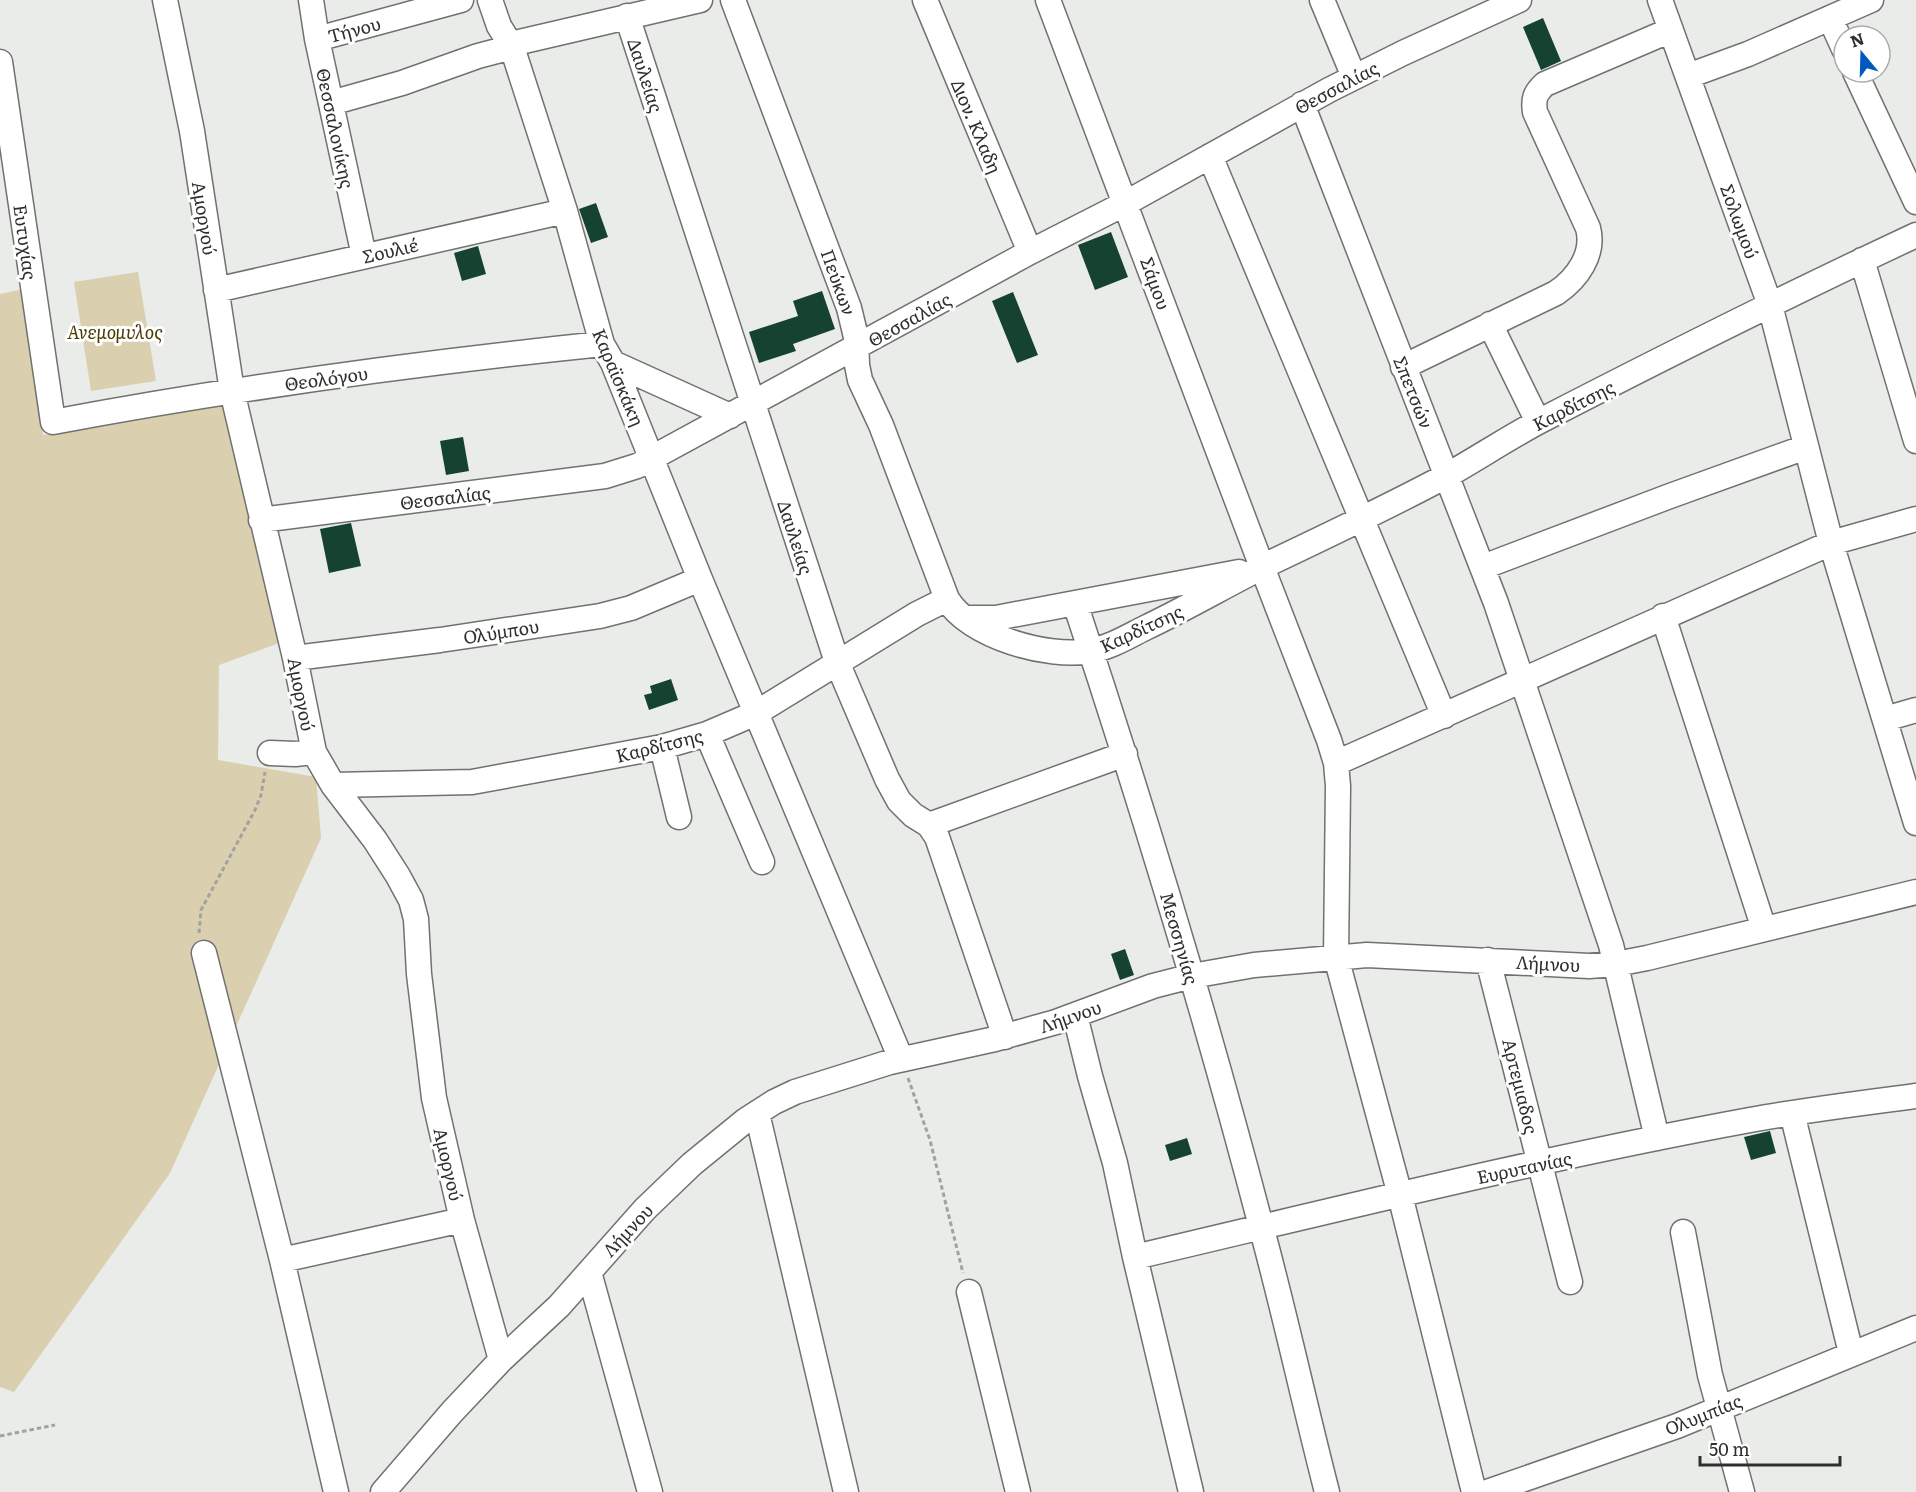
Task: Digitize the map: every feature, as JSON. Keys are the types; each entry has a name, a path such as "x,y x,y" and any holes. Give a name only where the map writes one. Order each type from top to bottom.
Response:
{"street":[{"name":"Αμοργού","path":"165,0 192,131 232,391 295,658 314,752 333,785 375,840 411,900 416,919 419,974 434,1098 462,1220 501,1360"},
{"name":"Θεσσαλονίκης","path":"311,0 317,39 364,256"},
{"name":"Τήνου","path":"317,39 461,0"},
{"name":"Καραϊσκάκη","path":"490,0 499,26 512,46 565,211 607,353 901,1059"},
{"path":"331,103 402,83 512,46 627,16 700,0"},
{"name":"Πεύκων","path":"733,0 849,308 854,325 860,381 881,425 947,599"},
{"name":"Διον. Κλαδη","path":"925,0 1030,252"},
{"name":"Σάμου","path":"1048,0 1336,763 1338,786 1336,957 1400,1195 1474,1492"},
{"path":"1322,0 1354,77"},
{"name":"Θεσσαλίας","path":"261,520 605,476 637,466 1030,252 1126,203 1302,104 1354,77 1519,0"},
{"name":"Σολωμού","path":"1660,0 1770,305 1831,543 1916,823"},
{"path":"1688,76 1748,54 1871,0"},
{"name":"Δαυλείας","path":"627,16 837,662 887,779 899,801 913,815 929,825 937,837 1005,1037"},
{"path":"1830,18 1833,24"},
{"path":"1403,367 1567,286 1589,251 1591,240 1588,228 1535,112 1533,101 1537,91 1545,84 1671,30"},
{"name":"Ευτυχίας","path":"0,62 53,422"},
{"path":"1861,84 1916,202"},
{"name":"Σπετσών","path":"1302,104 1483,567 1616,964 1657,1138"},
{"path":"1210,156 1444,716"},
{"name":"Σουλιέ","path":"216,290 565,211"},
{"name":"Καρδίτσης","path":"333,785 472,782 662,747 707,734 756,713 917,614 947,599 952,608 964,618 1026,648 1059,653 1091,651 1112,644 1448,475 1538,422 1770,305 1916,235"},
{"path":"1862,260 1911,406 1916,441"},
{"path":"1490,324 1538,422"},
{"path":"607,353 730,416"},
{"name":"Θεολόγου","path":"53,422 232,391 448,360 607,353"},
{"path":"1483,567 1806,447"},
{"path":"1336,763 1831,543 1916,519"},
{"path":"964,618 996,618 1262,567"},
{"name":"Ολύμπου","path":"295,658 440,640 600,616 631,608 700,579"},
{"name":"Μεσσηνίας","path":"1075,603 1125,754 1192,976 1262,1227 1326,1492"},
{"path":"1663,616 1764,929"},
{"path":"1885,719 1916,710"},
{"path":"707,734 762,862"},
{"path":"662,747 679,817"},
{"path":"270,753 314,752"},
{"path":"929,825 1125,754"},
{"name":"Λήμνου","path":"383,1492 452,1412 501,1360 559,1306 645,1209 692,1164 757,1113 795,1092 901,1059 1005,1037 1075,1015 1153,986 1192,976 1254,966 1367,955 1589,966 1616,964 1916,892"},
{"path":"204,953 282,1260 336,1492"},
{"name":"Αρτεμιαδος","path":"1488,960 1570,1282"},
{"path":"1075,1015 1115,1163 1191,1492"},
{"name":"Ευρυτανίας","path":"1135,1257 1657,1138 1792,1113 1916,1096"},
{"path":"757,1113 846,1492"},
{"path":"1792,1113 1851,1353"},
{"path":"282,1260 462,1220"},
{"path":"1683,1232 1703,1342 1742,1492"},
{"path":"589,1272 650,1492"},
{"path":"969,1292 1018,1492"},
{"name":"Ολυμπίας","path":"1487,1492 1677,1426 1916,1328"}],"path":[{"path":"204,953 199,941 198,926 201,910 261,795"},
{"path":"901,1059 930,1140 969,1292"},
{"path":"0,1436 55,1425"}],"green space":[{"name":"Ανεμομυλος","path":"138,272 156,381 91,391 74,282"},
{"path":"24,289 43,435 233,404 282,642 219,665 218,760 316,777 321,838 170,1173 14,1392 0,1387 0,294"}],"building":[{"path":"1543,18 1561,61 1541,70 1523,27"},
{"path":"596,203 608,237 591,243 579,209"},
{"path":"1111,232 1128,277 1095,290 1078,245"},
{"path":"478,246 486,274 462,281 454,253"},
{"path":"822,291 835,329 793,344 796,351 759,363 749,332 798,316 793,301"},
{"path":"1013,292 1038,355 1017,363 992,301"},
{"path":"463,437 469,471 446,475 440,441"},
{"path":"351,523 361,566 329,573 320,529"},
{"path":"671,679 678,700 649,710 644,695 652,693 650,686"},
{"path":"1125,949 1134,975 1120,980 1111,954"},
{"path":"1770,1131 1776,1153 1751,1160 1744,1137"},
{"path":"1187,1138 1192,1154 1170,1161 1165,1145"}]}
